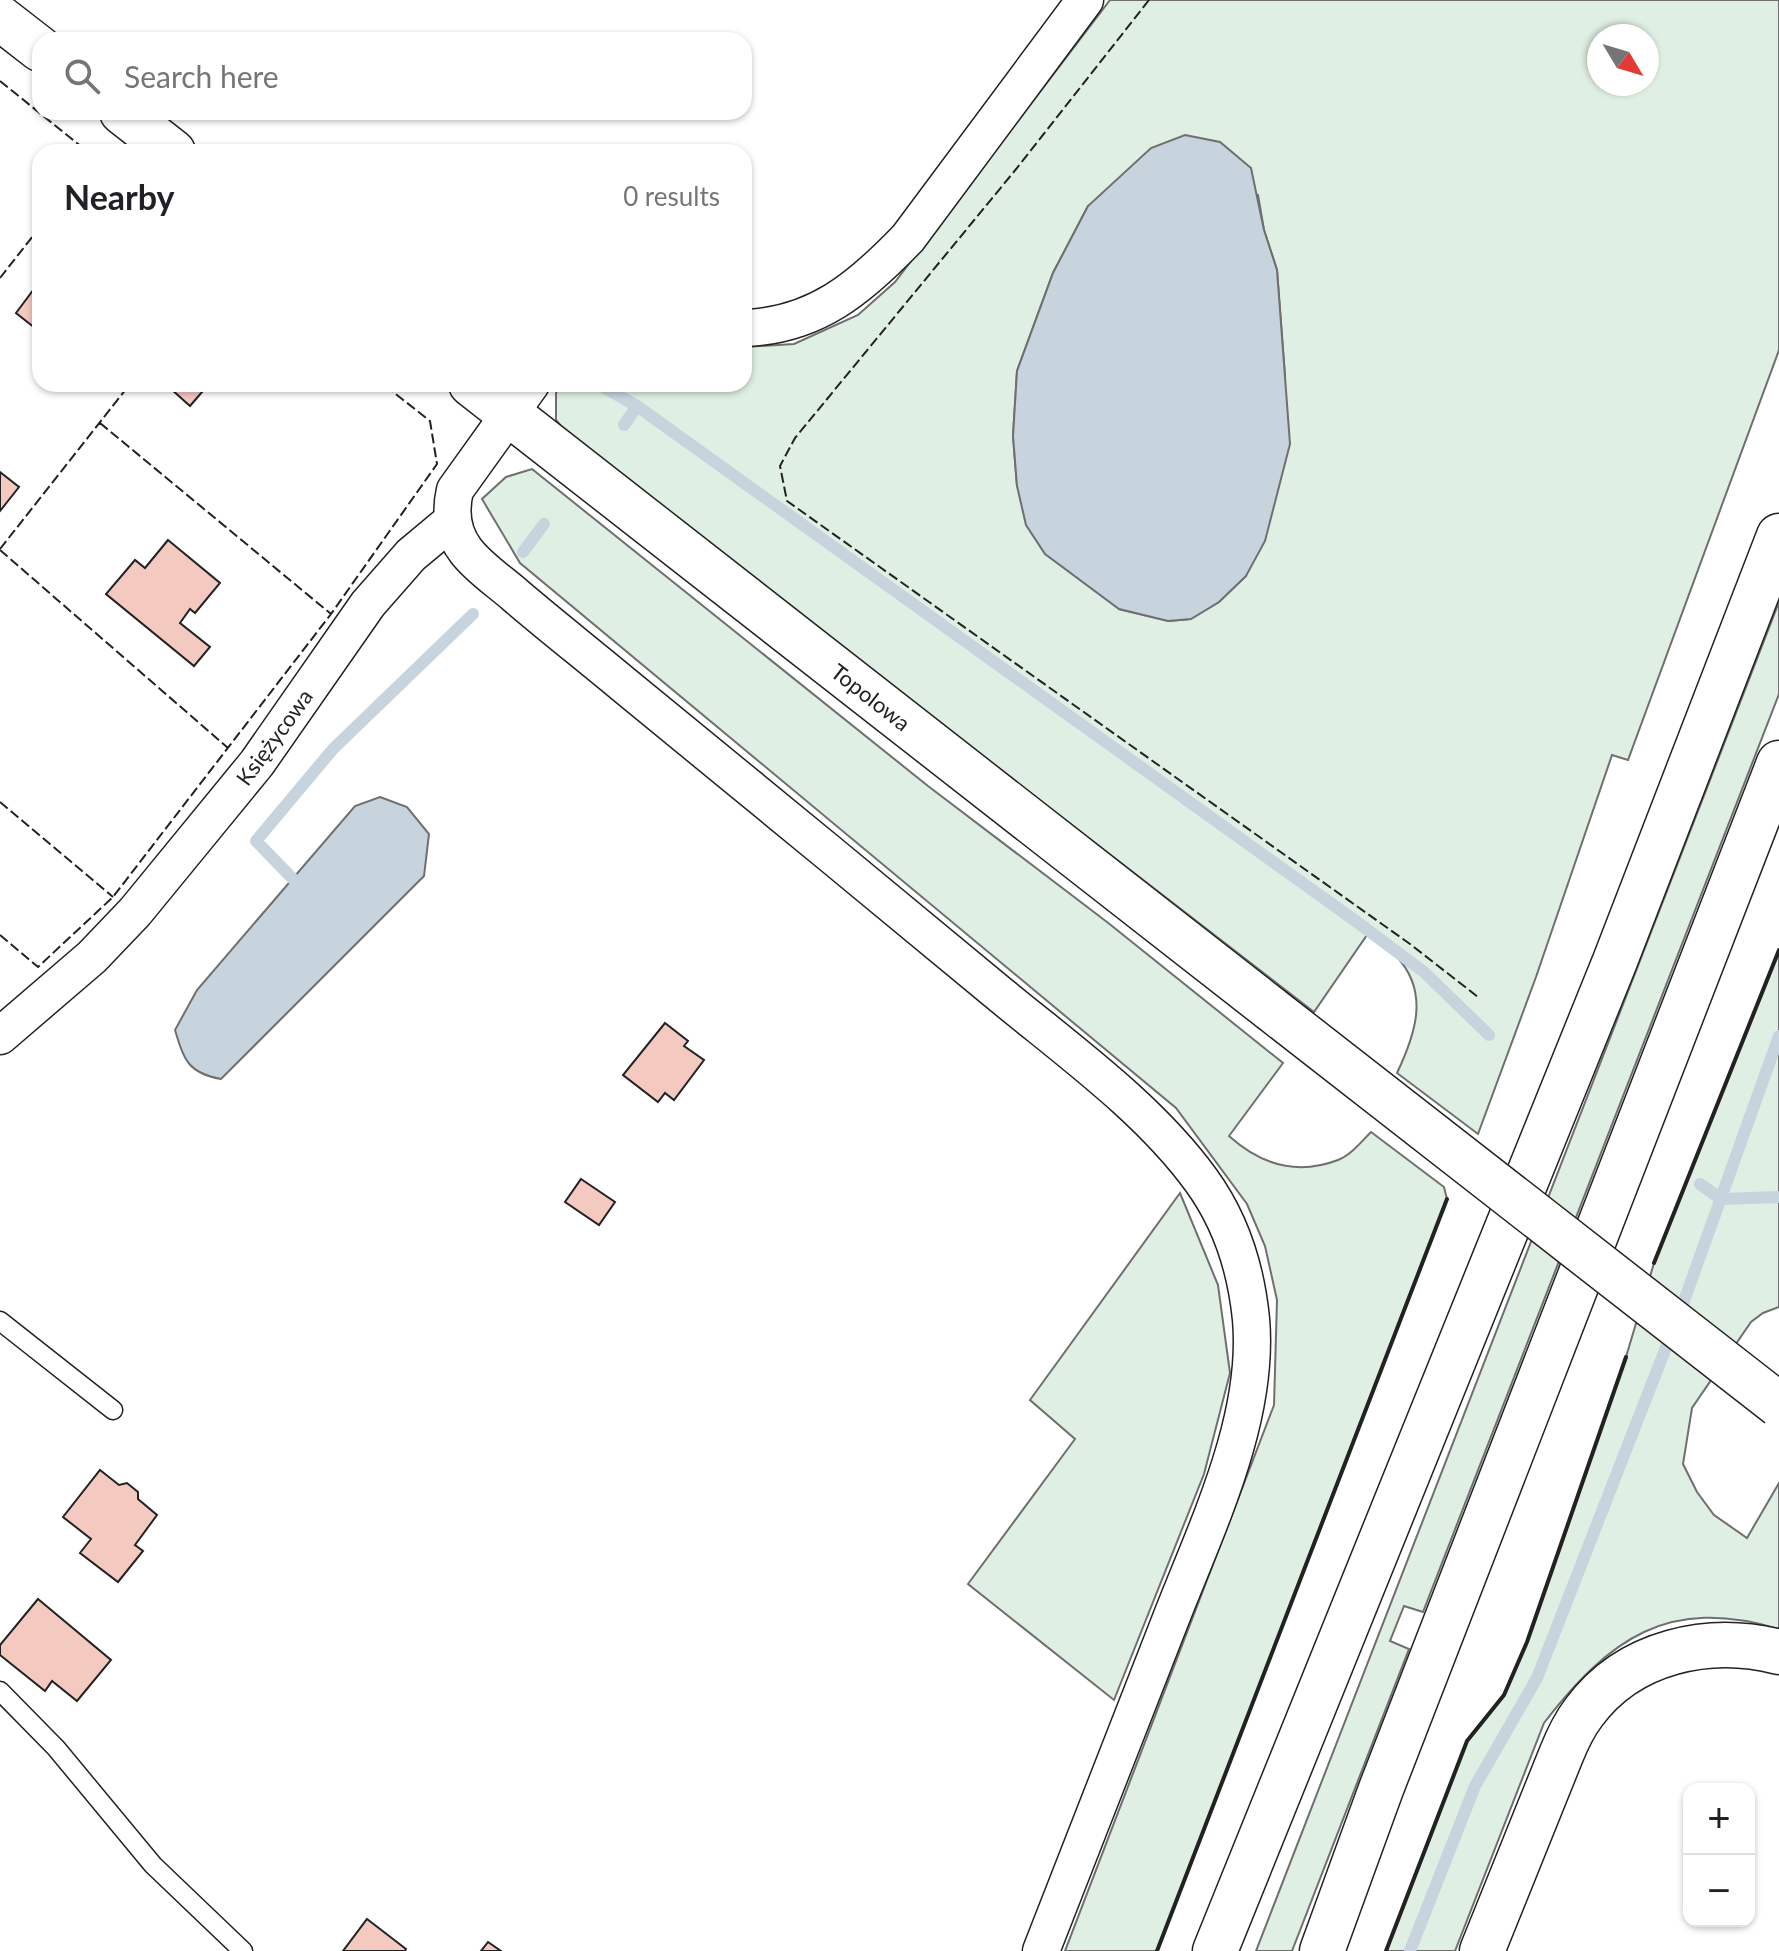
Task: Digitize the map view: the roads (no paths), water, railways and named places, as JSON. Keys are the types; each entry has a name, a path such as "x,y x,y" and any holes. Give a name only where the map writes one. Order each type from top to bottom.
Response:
{"main road":[{"path":"0,18 32,43"},
{"path":"132,120 163,144"},
{"name":"Topolowa","path":"497,392 520,399 1271,1009 1779,1405"},
{"path":"1215,1951 1615,961 1779,536"},
{"path":"1322,1951 1387,1774 1779,763"},
{"path":"1482,1951 1567,1742 1584,1711 1599,1695 1639,1666 1686,1648 1736,1644 1779,1652"}],"street":[{"path":"752,327 789,322 814,313 858,287 882,266 908,238 1085,0"},
{"path":"520,399 455,490 453,520 466,551 481,567 1020,1011 1158,1129 1203,1182 1231,1233 1244,1276 1251,1321 1249,1392 1242,1420 1209,1519 1041,1951"},
{"name":"Księżycowa","path":"0,1036 92,957 135,912 257,763 368,604 411,555 453,520"}],"lane":[{"path":"0,1321 113,1410"},
{"path":"0,1691 56,1748 153,1865 243,1951"}],"waterway":[{"path":"612,392 637,406 1357,922 1424,972 1489,1035"},
{"path":"624,425 637,406"},
{"path":"523,552 544,524"},
{"path":"293,879 256,841 333,749 473,614"},
{"path":"1679,1315 1779,1036"},
{"path":"1700,1184 1721,1199 1779,1197"},
{"path":"1410,1951 1475,1786 1537,1678 1672,1332"}]}
